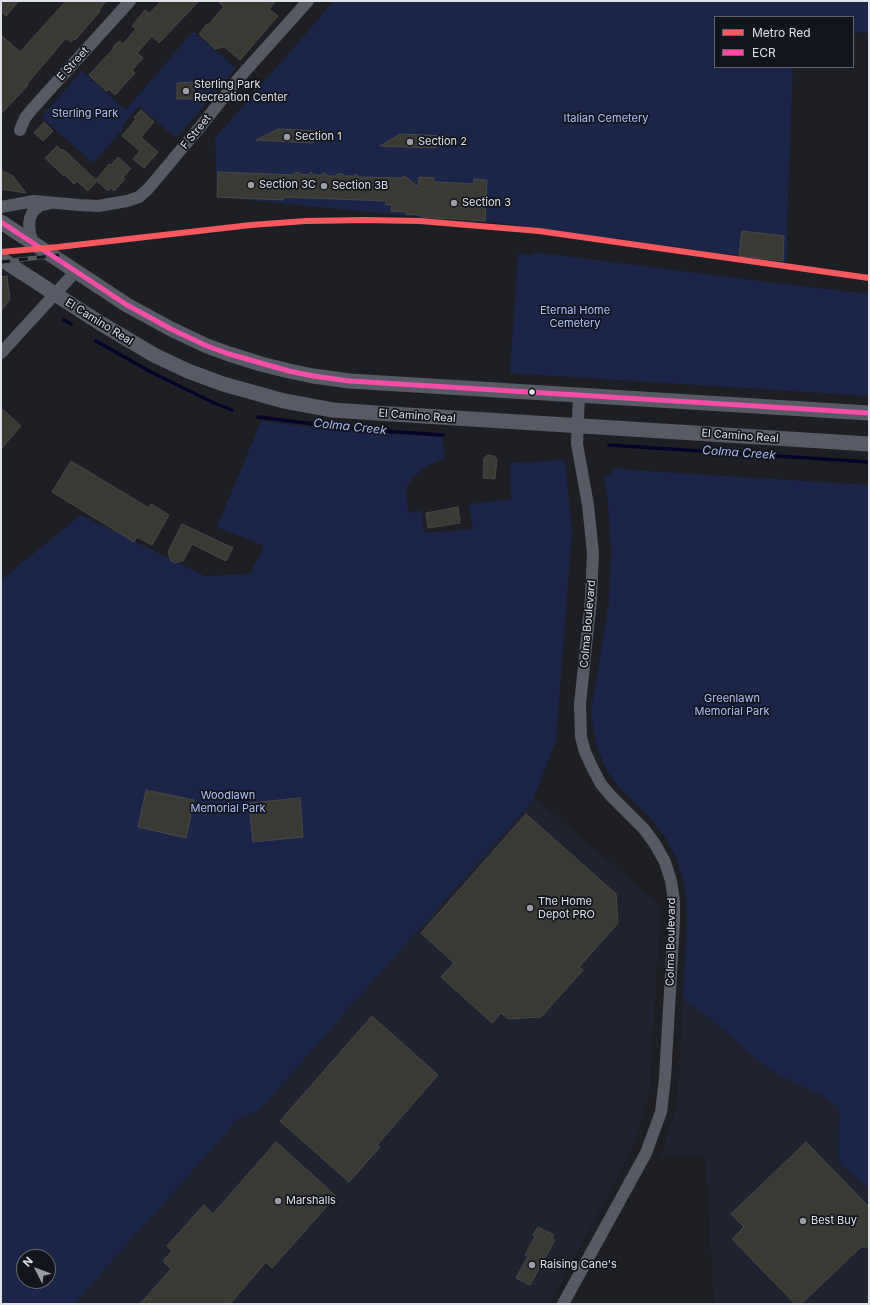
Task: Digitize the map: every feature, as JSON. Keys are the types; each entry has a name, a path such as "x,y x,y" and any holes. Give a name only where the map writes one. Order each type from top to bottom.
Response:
{"main road":[{"path":"1,222 148,317 182,335 229,354 276,368 313,376 350,381 869,413"},
{"name":"El Camino Real","path":"1,259 111,330 165,361 223,384 271,398 308,406 352,412 869,444"}],"street":[{"name":"E Street","path":"20,130 25,118 33,108 130,1"},
{"name":"F Street","path":"1,207 34,201 98,206 127,201 139,197 148,189 186,144 239,78 308,1"},
{"name":"F Street","path":"34,244 30,234 29,224 33,211 41,205 54,202"},
{"path":"1,353 76,271"},
{"name":"Colma Boulevard","path":"563,1304 646,1153 660,1112 665,1078 674,921 674,901 671,881 665,862 655,844 644,829 601,784 588,757 581,737 580,704 591,599 593,552 588,505 577,444 579,395"}],"shaded area":[{"path":"534,797 660,905 649,1094 641,1123 627,1160 549,1304 74,1304 239,1118 258,1111"},
{"path":"683,998 723,1029 761,1063 782,1077 825,1097 841,1110 838,1161 869,1189 869,1304 714,1304 705,1154 661,1157 674,1114 678,1091"}],"green space":[{"name":"Italian Cemetery","path":"334,1 869,1 869,33 854,32 854,16 714,16 714,68 793,68 787,222 787,262 485,221 421,217 217,197 215,138"},
{"name":"Sterling Park","path":"193,31 236,68 176,137 139,106 124,123 122,130 93,163 41,117 82,71 126,110"},
{"name":"Eternal Home Cemetery","path":"534,252 869,294 869,396 510,373 518,254 533,255"},
{"name":"Woodlawn Memorial Park","path":"261,421 335,430 443,437 444,458 427,466 414,476 406,488 408,513 421,510 425,533 473,529 469,504 511,499 510,463 565,460 572,532 556,740 534,797 525,809 258,1111 239,1118 74,1304 1,1304 1,580 81,515 205,576 250,574 264,546 217,527"},
{"name":"Greenlawn Memorial Park","path":"617,467 631,470 869,485 869,1189 838,1161 840,1110 825,1097 782,1077 761,1063 723,1029 683,998 687,921 683,878 676,857 665,837 653,821 611,777 597,748 592,719 592,705 609,601 611,552 608,502 604,479"}],"building":[{"path":"1,1 19,1 6,16 1,11"},
{"path":"66,1 106,1 99,10 100,11 75,40 74,39 71,42 66,38 27,84 28,85 1,114 1,35 20,52"},
{"path":"161,1 199,1 159,43 152,36 137,53 143,58 132,70 135,73 115,95 109,89 106,91 89,75 119,41 123,44 136,29 132,26 145,10 150,13"},
{"path":"218,1 276,1 269,9 278,16 240,60 224,47 215,49 199,34 224,7"},
{"name":"Sterling Park Recreation Center","path":"194,82 194,99 177,99 177,83"},
{"path":"141,110 154,122 141,137 158,152 144,168 133,159 140,151 122,136 136,119 134,117"},
{"path":"44,122 53,131 43,141 34,133"},
{"name":"Section 1","path":"278,129 324,131 312,143 256,140"},
{"path":"400,134 446,136 435,148 380,146"},
{"path":"57,146 62,151 63,149 96,180 109,164 111,165 118,157 131,169 123,177 125,179 114,191 110,188 108,191 97,181 88,191 77,181 74,184 45,158"},
{"path":"1,170 13,176 26,193 1,189"},
{"path":"218,172 293,175 297,172 308,175 311,172 314,175 322,175 325,173 328,176 343,174 345,176 354,176 356,174 359,177 401,178 405,176 418,187 419,177 434,178 434,182 474,184 474,179 487,180 485,221 421,217 421,215 406,214 406,212 391,211 392,205 386,205 386,201 284,197 283,200 217,197"},
{"path":"742,231 784,236 783,261 739,256"},
{"path":"7,276 10,300 1,311 1,277"},
{"path":"1,408 21,426 1,449"},
{"path":"488,455 494,456 497,459 495,479 483,478 484,458"},
{"path":"71,461 149,508 151,504 169,515 152,545 137,537 134,542 52,492"},
{"path":"458,507 460,523 428,528 426,513"},
{"path":"182,524 233,548 226,561 192,544 183,561 175,563 171,561 168,552"},
{"path":"146,790 194,800 186,838 138,827"},
{"path":"300,798 303,837 253,842 249,803"},
{"name":"The Home Depot PRO","path":"526,814 616,894 618,923 579,967 583,970 541,1017 508,1019 501,1013 492,1023 441,977 454,963 421,933"},
{"path":"372,1016 438,1075 377,1145 380,1147 349,1182 280,1121"},
{"name":"Marshalls","path":"276,1142 336,1196 272,1268 266,1262 230,1304 140,1304 171,1269 163,1261 172,1251 167,1246 204,1205 213,1214"},
{"name":"Best Buy","path":"806,1142 869,1207 869,1247 861,1247 801,1304 795,1304 732,1239 744,1227 731,1214"},
{"name":"Raising Cane's","path":"538,1227 554,1235 552,1238 555,1240 530,1285 516,1278 528,1256 525,1255 535,1237 533,1235"}],"waterway":[{"name":"Colma Creek","path":"64,320 71,324"},
{"name":"Colma Creek","path":"96,341 149,371 212,402 232,410"},
{"name":"Colma Creek","path":"258,417 354,429 443,435"},
{"name":"Colma Creek","path":"609,445 869,462"}],"railway":[{"path":"1,262 59,255"}],"metro line":[{"name":"Red","path":"1,252 251,225 306,221 420,221 539,231 869,278"}],"transit line":[{"name":"ECR","path":"1,222 127,305 171,329 207,346 229,354 289,371 350,381 869,413"}],"place":[{"name":"Sterling Park Recreation Center","path":"186,91"},
{"name":"Section 1","path":"287,137"},
{"name":"Section 2","path":"410,142"},
{"name":"Section 3C","path":"251,185"},
{"name":"Section 3B","path":"324,186"},
{"name":"Section 3","path":"454,203"},
{"name":"The Home Depot PRO","path":"530,908"},
{"name":"Marshalls","path":"278,1201"},
{"name":"Best Buy","path":"803,1221"},
{"name":"Raising Cane's","path":"532,1265"}]}
